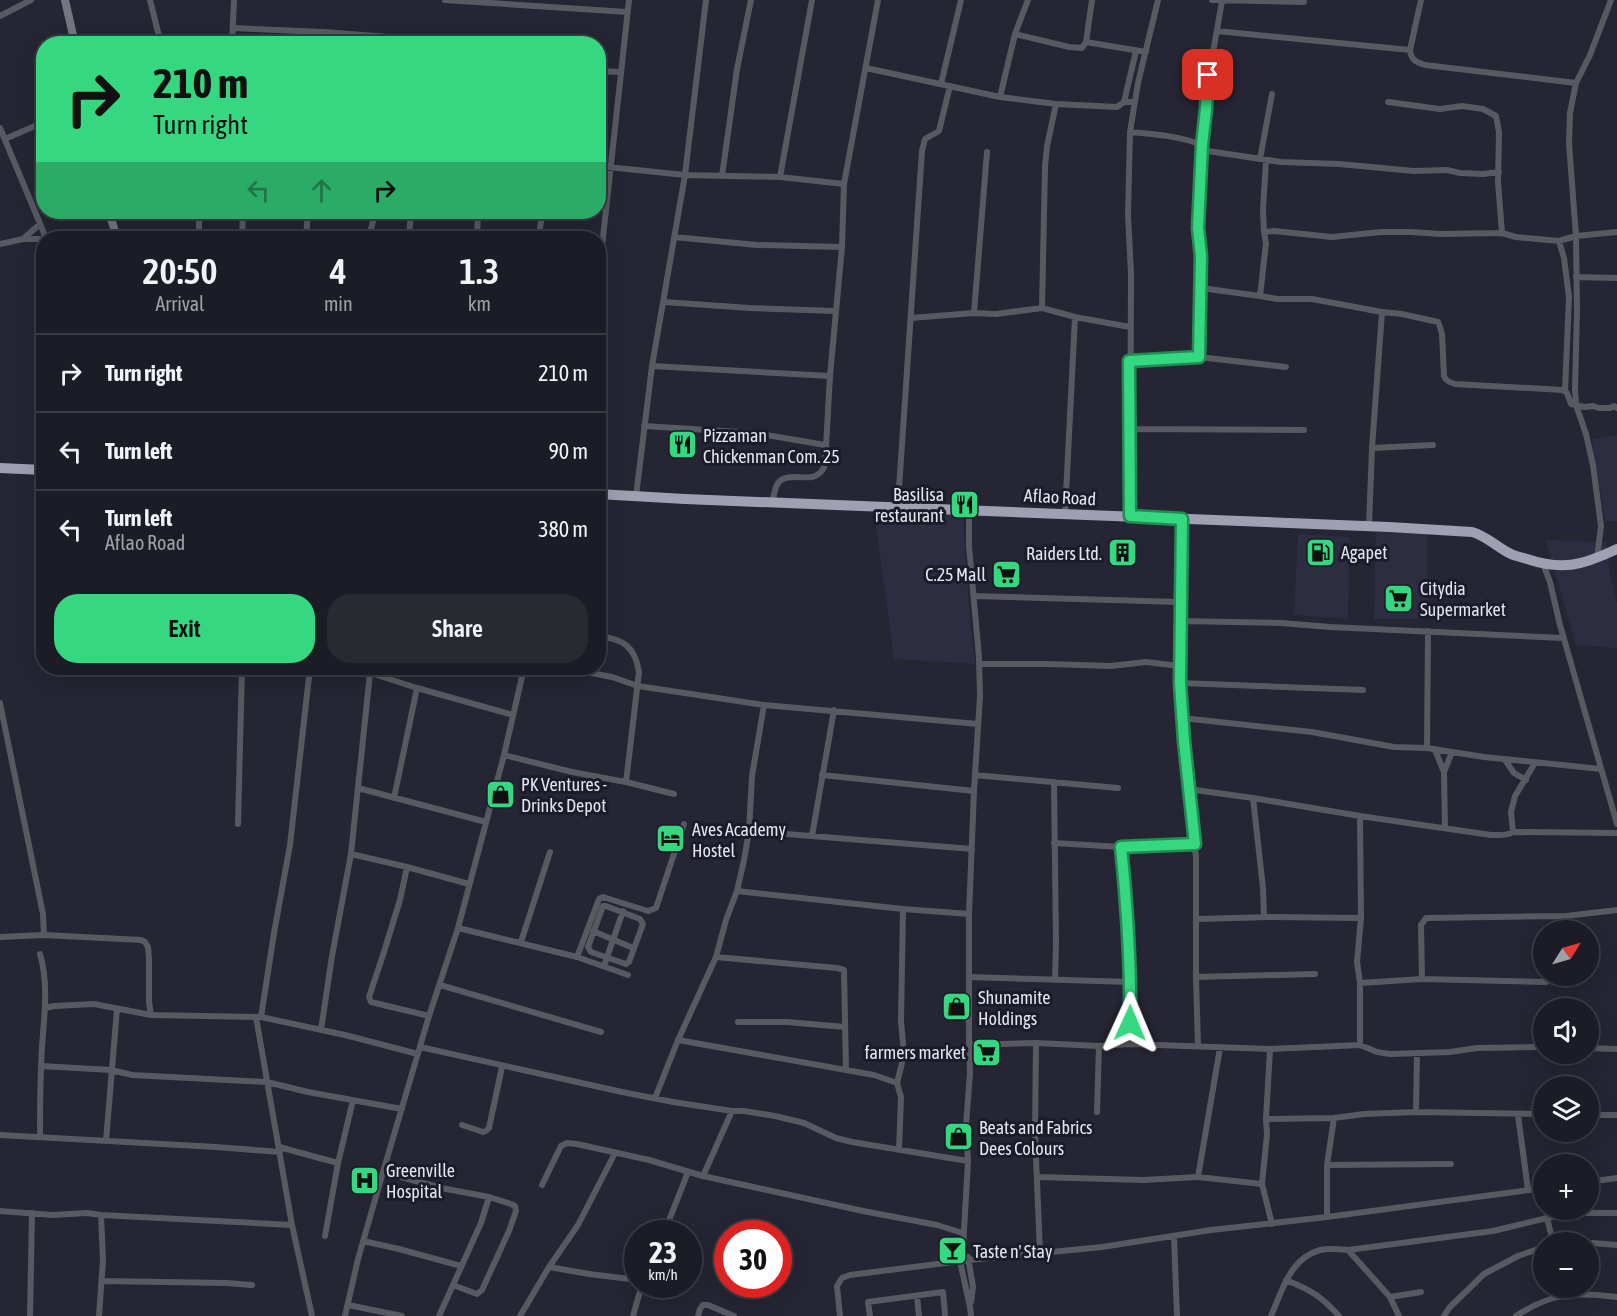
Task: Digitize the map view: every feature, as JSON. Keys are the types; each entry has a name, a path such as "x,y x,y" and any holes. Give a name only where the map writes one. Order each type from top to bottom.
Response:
{"highway":[{"path":"0,468 36,470"},
{"name":"Aflao Road","path":"606,494 1472,532 1481,535 1511,554 1543,564 1581,564 1617,549"}],"street":[{"path":"0,16 31,0"},
{"path":"65,0 73,36"},
{"path":"150,0 159,36"},
{"path":"232,36 234,0"},
{"path":"445,0 506,2 627,12"},
{"path":"572,0 572,8"},
{"path":"606,217 629,0"},
{"path":"636,496 652,366 685,175 706,0"},
{"path":"722,176 737,69 750,0"},
{"path":"780,177 812,0"},
{"path":"772,502 778,483 783,479 815,476 823,471 825,465 835,311 842,247 844,184 878,0"},
{"path":"941,84 960,0"},
{"path":"1000,97 1015,34 1028,0"},
{"path":"1015,34 1082,48 1086,42 1092,0"},
{"path":"1130,516 1131,273 1128,215 1130,132 1138,83 1158,0"},
{"path":"1212,0 1304,2"},
{"path":"1421,0 1410,50 1414,60 1425,65 1576,83"},
{"path":"1597,559 1601,526 1593,465 1576,405 1576,236 1569,143 1570,113 1576,83 1590,55 1611,0"},
{"path":"1199,357 1201,256 1198,228 1202,148 1208,75 1222,1"},
{"path":"233,28 375,36"},
{"path":"1217,31 1410,50"},
{"path":"324,32 324,36"},
{"path":"1086,42 1146,52"},
{"path":"866,68 1000,97 1056,104 1118,107 1124,102 1136,51"},
{"path":"606,71 621,72"},
{"path":"1129,84 1138,83"},
{"path":"900,507 899,488 922,151 926,139 939,131 950,86"},
{"path":"1260,296 1266,243 1263,210 1263,160 1272,94"},
{"path":"1124,102 1134,102"},
{"path":"1388,102 1440,109 1462,106 1483,109 1494,115 1499,132 1498,182 1502,233"},
{"path":"1042,308 1045,166 1056,104"},
{"path":"5,139 36,125"},
{"path":"0,128 36,214"},
{"path":"1130,132 1188,140 1202,148 1263,160 1414,171 1447,170 1483,174 1499,172"},
{"path":"974,313 987,152"},
{"path":"606,167 685,175 780,177 844,184"},
{"path":"38,219 42,231"},
{"path":"23,238 40,224"},
{"path":"1264,232 1332,237 1381,232 1502,233 1516,237 1559,241 1576,236 1617,232"},
{"path":"674,237 757,245 842,247"},
{"path":"0,244 23,238 36,239"},
{"path":"1559,241 1564,258 1569,297 1565,391 1570,402 1576,405 1617,408"},
{"path":"1576,277 1617,278"},
{"path":"1201,288 1277,299 1312,298 1438,322 1442,334 1446,380 1455,384 1565,391"},
{"path":"663,302 835,311"},
{"path":"911,318 974,313 996,314 1042,308 1075,317 1130,327"},
{"path":"1370,526 1372,448 1382,312"},
{"path":"1065,514 1075,317"},
{"path":"1129,361 1199,357 1286,367"},
{"path":"652,366 830,376"},
{"path":"644,426 755,433 825,445"},
{"path":"1130,429 1304,430"},
{"path":"1372,448 1433,445"},
{"path":"969,510 969,546 979,664 969,914 970,1073 966,1126 968,1161 963,1248 960,1261 971,1316"},
{"path":"1182,519 1180,683 1188,789 1195,844 1198,1046"},
{"path":"1543,564 1550,582 1563,638 1617,824"},
{"path":"974,596 1180,602"},
{"path":"1180,621 1281,623 1563,638"},
{"path":"1426,748 1428,631"},
{"path":"606,637 623,642 637,662 639,672 626,782"},
{"path":"979,664 1111,666 1146,662 1180,666"},
{"path":"237,824 242,675"},
{"path":"309,675 290,846 259,1017 267,1082 292,1224 312,1316"},
{"path":"321,1030 351,854 370,675"},
{"path":"379,675 513,715"},
{"path":"345,1316 383,1172 429,1016 458,928 504,755 522,675"},
{"path":"602,675 638,686 764,705 978,724"},
{"path":"1180,683 1363,690"},
{"path":"394,798 417,688"},
{"path":"0,703 43,914 44,935"},
{"path":"655,1098 678,1040 716,957 726,920 738,891 749,831 752,776 764,705"},
{"path":"812,836 834,710"},
{"path":"1182,718 1312,732 1394,747 1426,748 1505,760 1601,769"},
{"path":"1435,750 1444,772 1445,828"},
{"path":"1444,772 1452,752"},
{"path":"504,755 674,794"},
{"path":"1505,760 1514,773 1526,780"},
{"path":"1513,832 1511,812 1515,796 1535,763"},
{"path":"822,775 974,791"},
{"path":"975,775 1118,788"},
{"path":"1054,782 1055,979"},
{"path":"358,788 486,822"},
{"path":"1188,789 1491,835 1513,832 1617,833"},
{"path":"1608,796 1617,796"},
{"path":"1253,798 1264,917"},
{"path":"1360,816 1361,918 1357,963 1360,983 1360,1045"},
{"path":"577,957 599,899 603,897 648,911 656,908 684,824"},
{"path":"749,831 972,849"},
{"path":"1054,843 1121,847 1195,844"},
{"path":"1121,847 1131,982 1130,1044"},
{"path":"521,942 550,852"},
{"path":"351,854 469,884"},
{"path":"407,867 397,911 369,1000 429,1016"},
{"path":"738,891 969,914"},
{"path":"604,966 625,905"},
{"path":"603,906 640,919 643,924 626,964 589,950 593,931 603,906"},
{"path":"899,1150 901,1097 897,1083 902,1063 903,1043 901,1021 903,909"},
{"path":"1422,979 1421,925 1426,918 1566,916 1617,910"},
{"path":"1566,916 1566,920"},
{"path":"1197,919 1361,918"},
{"path":"458,928 577,957 628,975"},
{"path":"593,931 633,948"},
{"path":"0,937 44,935 100,937 145,942 149,958 148,992 151,1015"},
{"path":"40,954 44,966 45,1008 40,1137"},
{"path":"716,957 843,970 846,1070"},
{"path":"1196,977 1315,974"},
{"path":"969,977 1131,982"},
{"path":"1360,983 1422,979 1533,982"},
{"path":"440,985 601,1032"},
{"path":"45,1008 94,1004 151,1015 259,1017 622,1092 775,1116 804,1123 836,1138 968,1161"},
{"path":"106,1141 117,1009"},
{"path":"738,1022 787,1022 845,1027"},
{"path":"678,1040 874,1075 897,1083"},
{"path":"969,1046 1036,1043 1269,1049 1360,1045 1377,1052 1390,1054 1450,1052 1477,1048 1533,1047"},
{"path":"1036,1043 1035,1134 1040,1253"},
{"path":"1097,1112 1099,1046"},
{"path":"1198,1177 1220,1048"},
{"path":"1599,1048 1617,1049"},
{"path":"1269,1049 1263,1184 1272,1224"},
{"path":"1416,1112 1417,1053"},
{"path":"41,1066 111,1070 132,1075 267,1082 402,1109"},
{"path":"462,1125 483,1132 489,1128 502,1066"},
{"path":"325,1236 338,1163 353,1100"},
{"path":"703,1176 732,1111"},
{"path":"1266,1119 1334,1118 1364,1114 1416,1112 1533,1114"},
{"path":"1518,1114 1528,1190"},
{"path":"1599,1115 1617,1115"},
{"path":"1327,1217 1327,1165 1334,1118"},
{"path":"0,1135 279,1150 338,1163"},
{"path":"542,1185 564,1143 577,1144 650,1160 703,1176 937,1225 963,1233"},
{"path":"520,1316 549,1267 578,1225 615,1153"},
{"path":"1327,1165 1451,1164"},
{"path":"383,1172 441,1188 489,1197 515,1206 516,1210 497,1259 480,1293 477,1294 453,1285"},
{"path":"669,1220 688,1172"},
{"path":"1037,1177 1143,1180 1198,1177 1263,1184"},
{"path":"1599,1180 1617,1178"},
{"path":"840,1316 837,1286 842,1278 850,1275 1102,1247 1533,1189"},
{"path":"439,1316 481,1223 489,1197"},
{"path":"0,1211 62,1215 87,1213 292,1224"},
{"path":"30,1316 32,1213"},
{"path":"1599,1213 1617,1213"},
{"path":"99,1316 103,1238 101,1215"},
{"path":"1271,1316 1286,1280 1296,1265 1306,1256 1318,1251 1348,1250 1493,1231 1539,1220"},
{"path":"1174,1236 1177,1316"},
{"path":"363,1241 461,1266"},
{"path":"1599,1243 1617,1245"},
{"path":"963,1248 969,1260 973,1287 970,1307"},
{"path":"1348,1250 1390,1297 1399,1316"},
{"path":"1444,1316 1449,1308 1484,1274 1533,1251"},
{"path":"549,1267 624,1278"},
{"path":"1286,1280 1308,1289 1324,1300 1339,1316"},
{"path":"102,1281 252,1285"},
{"path":"870,1316 868,1302 943,1292 945,1314"},
{"path":"1390,1297 1421,1292"},
{"path":"1599,1294 1617,1297"},
{"path":"917,1296 919,1316"},
{"path":"633,1316 638,1298"},
{"path":"1516,1316 1528,1308 1553,1298"},
{"path":"348,1305 402,1316"},
{"path":"698,1316 703,1305 708,1305 734,1316"}],"shaded area":[{"path":"1617,435 1617,521 1605,521 1592,439"},
{"path":"874,510 963,515 975,664 894,659"},
{"path":"1376,532 1427,534 1428,619 1374,619"},
{"path":"1298,534 1350,537 1348,619 1294,615"},
{"path":"1546,540 1606,542 1610,574 1617,602 1617,648 1576,645"}],"place":[{"name":"Pizzaman Chickenman Com. 25","path":"682,445"},
{"name":"Basilisa restaurant","path":"965,504"},
{"name":"Agapet","path":"1320,552"},
{"name":"Raiders Ltd.","path":"1123,553"},
{"name":"C.25 Mall","path":"1007,574"},
{"name":"Citydia Supermarket","path":"1399,598"},
{"name":"PK Ventures - Drinks Depot","path":"500,794"},
{"name":"Aves Academy Hostel","path":"671,839"},
{"name":"Shunamite Holdings","path":"957,1007"},
{"name":"farmers market","path":"987,1052"},
{"name":"Beats and Fabrics Dees Colours","path":"958,1137"},
{"name":"Greenville Hospital","path":"365,1180"},
{"name":"Taste n' Stay","path":"952,1251"}],"route":[{"path":"1130,1023 1131,982 1121,847 1195,844 1188,789 1180,683 1182,519 1130,516 1129,361 1199,357 1201,256 1198,228 1208,75"}]}
